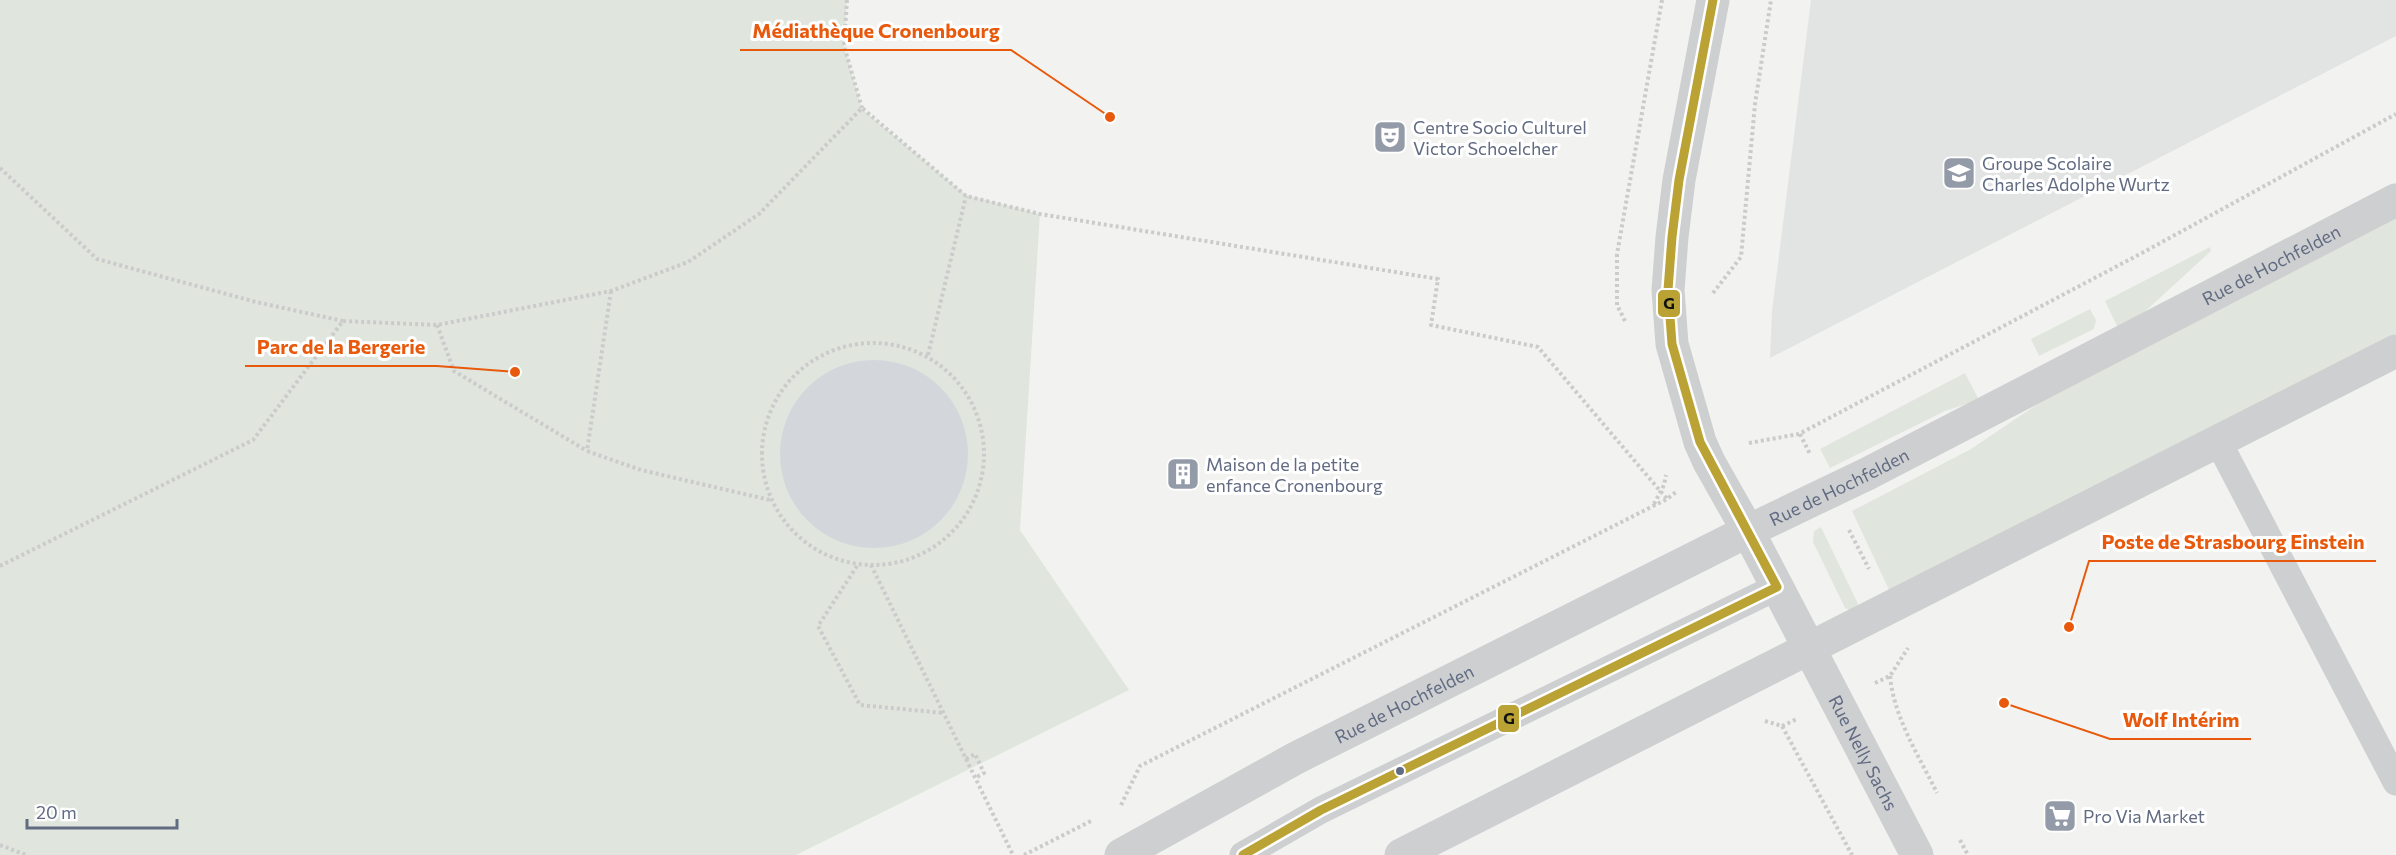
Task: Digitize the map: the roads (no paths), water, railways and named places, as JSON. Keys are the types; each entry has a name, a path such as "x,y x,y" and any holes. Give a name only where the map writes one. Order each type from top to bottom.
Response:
{"street":[{"name":"Rue Nelly Sachs","path":"1713,0 1679,180 1668,290 1672,344 1700,442 1917,855"},
{"name":"Rue de Hochfelden","path":"1121,855 1296,758 1748,531 1909,453 2396,200"},
{"path":"1401,855 1706,699 1811,650 1888,606 2219,442 2396,351"}],"lane":[{"path":"2219,442 2396,782"},
{"path":"1243,855 1321,810 1777,587"}],"place":[{"name":"Médiathèque Cronenbourg","path":"1110,117"},
{"name":"Centre Socio Culturel Victor Schoelcher","path":"1390,137"},
{"name":"Groupe Scolaire Charles Adolphe Wurtz","path":"1959,173"},
{"name":"Parc de la Bergerie","path":"515,372"},
{"name":"Maison de la petite enfance Cronenbourg","path":"1183,474"},
{"name":"Poste de Strasbourg Einstein","path":"2069,627"},
{"name":"Wolf Intérim","path":"2004,703"},
{"name":"Pro Via Market","path":"2060,816"}]}
